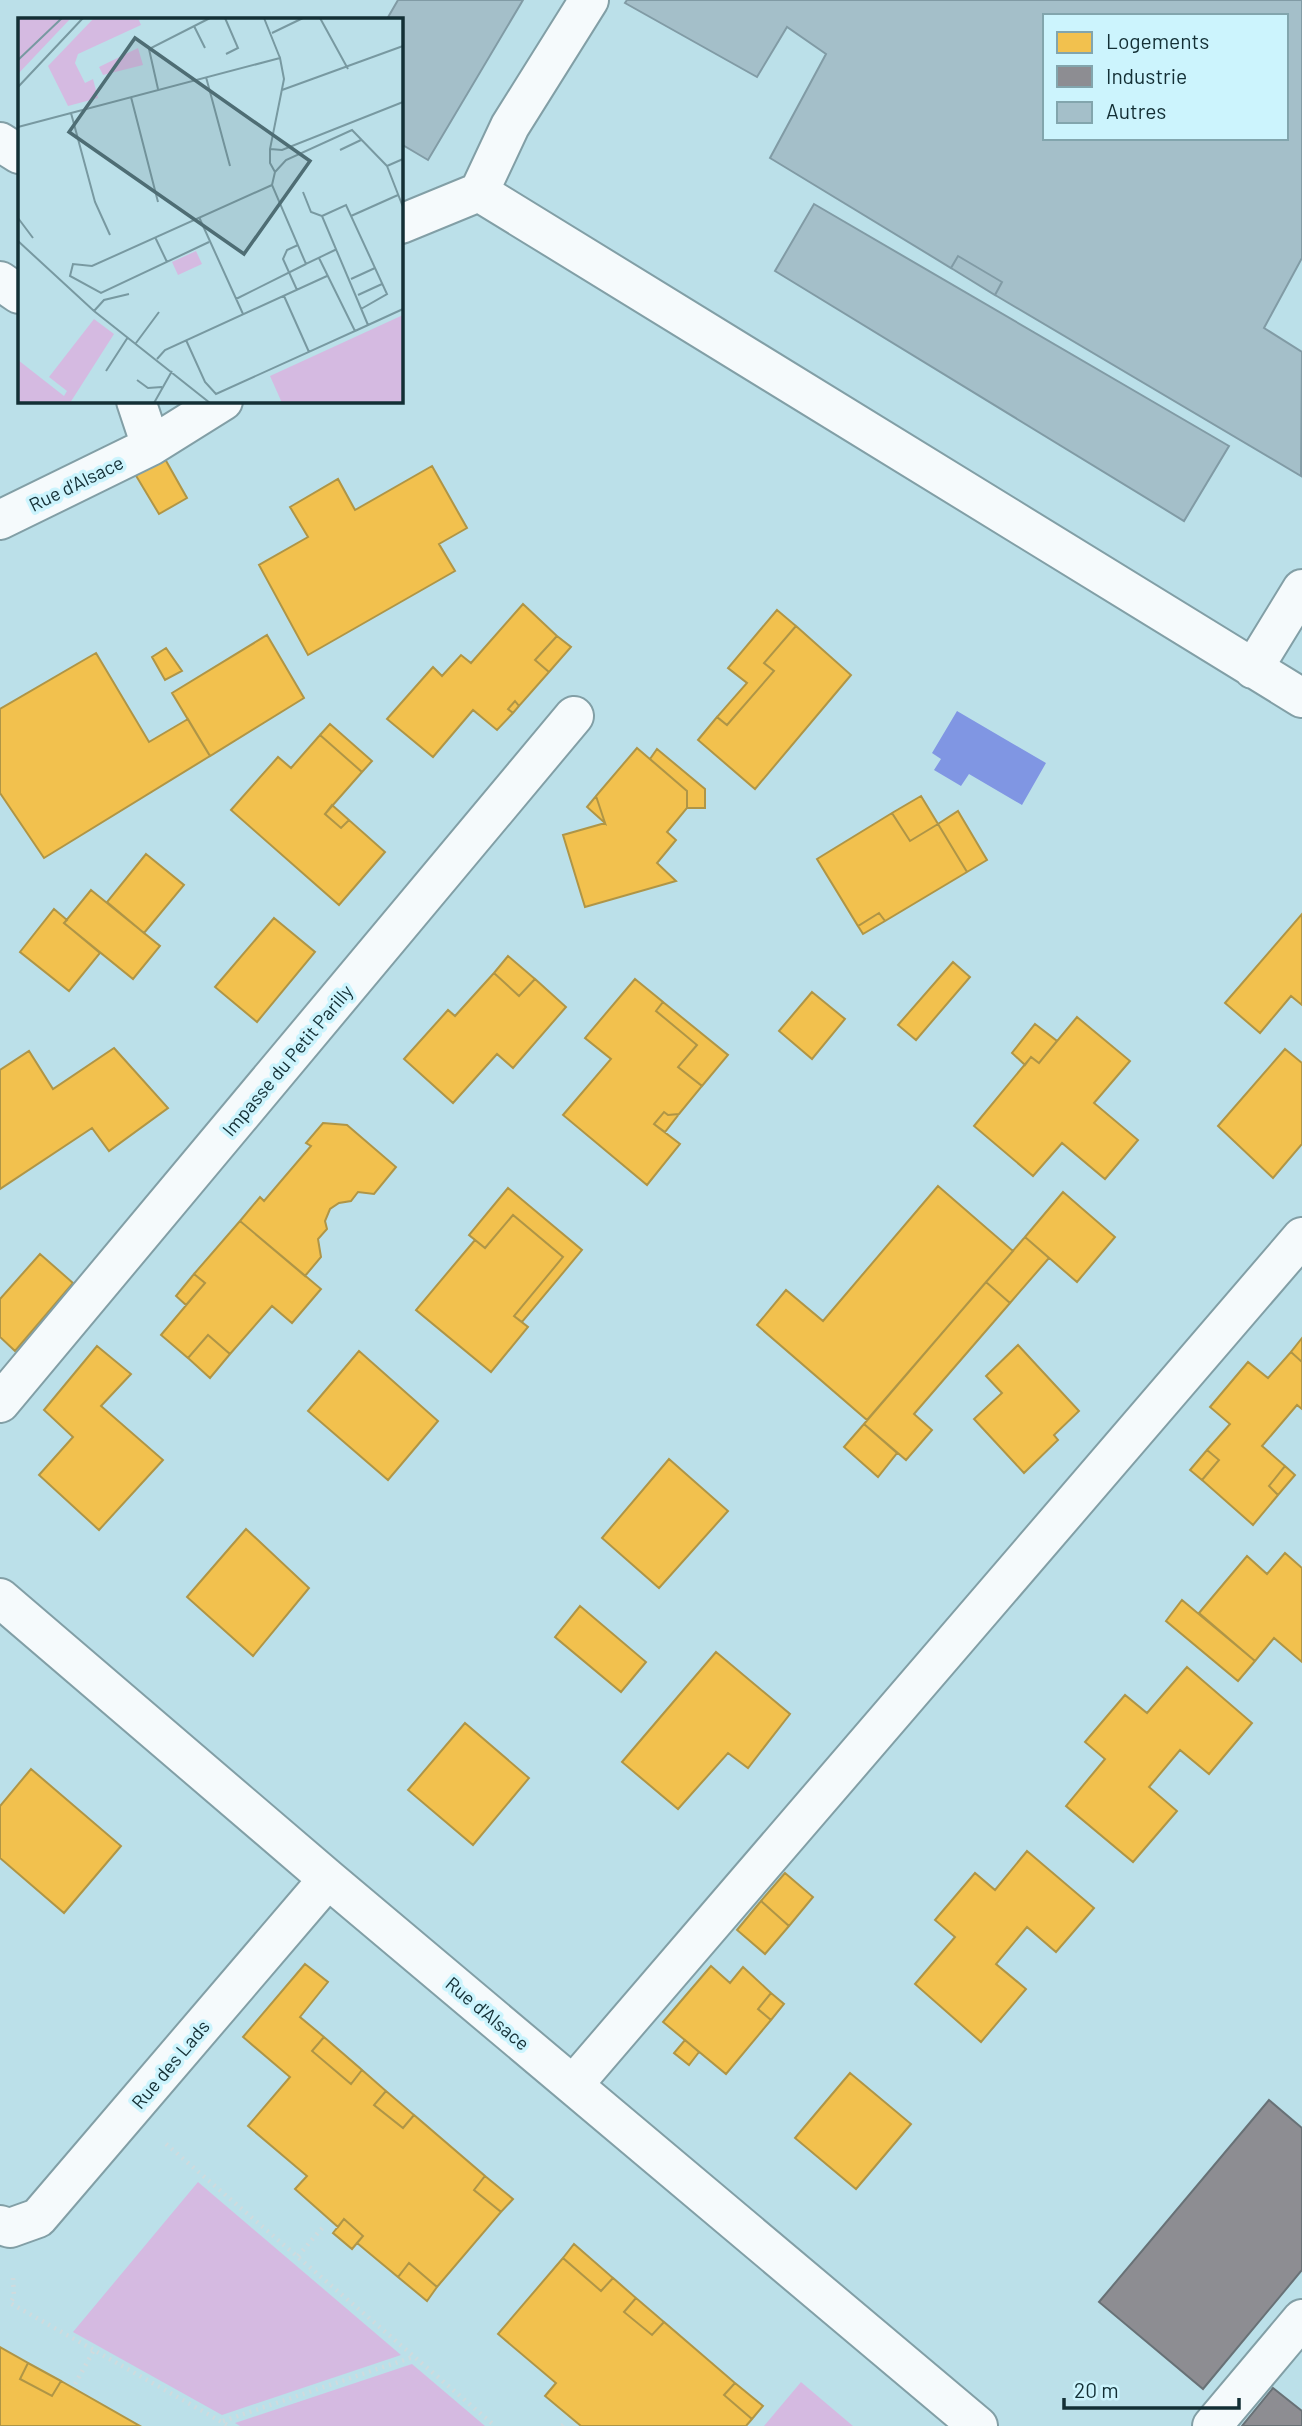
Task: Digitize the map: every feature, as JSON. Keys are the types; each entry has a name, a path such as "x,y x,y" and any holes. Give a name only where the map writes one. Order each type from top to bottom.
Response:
{"street":[{"path":"402,224 479,192 510,126 589,0"},
{"path":"0,142 18,153"},
{"path":"479,192 1302,698"},
{"path":"0,281 18,293"},
{"path":"136,402 151,446"},
{"name":"Rue d'Alsace","path":"0,520 151,446 221,402"},
{"path":"1254,669 1302,589"},
{"name":"Impasse du Petit Parilly","path":"0,1403 574,716"},
{"path":"573,2085 1302,1237"},
{"name":"Rue d'Alsace","path":"0,1598 328,1879 978,2426"},
{"name":"Rue des Lads","path":"5,2226 38,2218 328,1879"},
{"path":"1212,2426 1302,2319"}],"path":[{"path":"129,2112 495,2426"},
{"path":"5,2226 14,2297 10,2303 226,2425 414,2356"},
{"path":"298,2256 323,2227"},
{"path":"75,2384 94,2350"}],"shaded area":[{"path":"198,2182 401,2355 222,2415 73,2332"},
{"path":"412,2364 485,2426 240,2426 235,2423"},
{"path":"801,2382 853,2426 764,2426"}],"water":[{"path":"957,711 1046,763 1022,805 969,774 961,786 934,770 941,759 932,753"}],"building: Logements":[{"path":"165,459 187,498 159,514 135,474"},
{"path":"432,466 467,528 439,544 455,571 308,655 259,565 308,537 290,507 338,479 355,510"},
{"path":"523,604 557,636 535,660 549,672 519,706 515,701 508,709 513,713 497,730 473,710 433,757 387,719 433,667 442,676 461,655 471,663"},
{"path":"777,610 796,626 764,663 774,671 727,725 717,717 747,683 728,668"},
{"path":"796,626 851,675 755,789 698,740 717,717 727,725 774,671 764,663"},
{"path":"267,635 304,698 210,756 172,693"},
{"path":"557,636 571,647 549,672 535,660"},
{"path":"166,648 182,671 165,680 152,657"},
{"path":"96,653 149,742 188,719 210,756 44,858 0,793 0,709"},
{"path":"515,701 519,706 513,713 508,709"},
{"path":"330,724 372,761 362,772 320,735"},
{"path":"320,735 362,772 325,814 341,828 349,820 385,852 339,905 231,810 278,757 291,768"},
{"path":"637,748 687,791 687,808 667,832 676,840 657,863 676,881 585,907 563,835 605,823 596,796"},
{"path":"657,749 705,789 705,808 687,808 687,791 650,759"},
{"path":"596,796 605,823 587,807"},
{"path":"921,796 938,824 910,841 892,813"},
{"path":"332,805 349,820 341,828 325,814"},
{"path":"958,811 987,860 967,872 938,824"},
{"path":"892,813 910,841 938,824 967,872 885,921 879,913 858,926 817,859"},
{"path":"146,854 184,885 144,933 107,902"},
{"path":"91,890 160,946 133,979 64,923"},
{"path":"54,909 67,920 64,923 100,953 69,991 20,952"},
{"path":"879,913 885,921 863,934 858,926"},
{"path":"1302,914 1302,1005 1291,996 1260,1033 1225,1003"},
{"path":"274,918 315,952 257,1022 215,987"},
{"path":"508,956 535,979 519,996 494,973"},
{"path":"953,962 970,977 916,1040 898,1025"},
{"path":"494,973 519,996 535,979 566,1007 513,1068 497,1054 453,1103 404,1059 448,1010 455,1016"},
{"path":"635,979 663,1002 656,1011 697,1045 678,1067 702,1086 679,1114 668,1115 664,1112 654,1124 680,1144 647,1185 563,1115 611,1059 585,1038"},
{"path":"812,992 845,1019 812,1059 779,1031"},
{"path":"663,1002 728,1055 702,1086 678,1067 697,1045 656,1011"},
{"path":"1077,1017 1130,1061 1094,1103 1138,1140 1105,1179 1062,1143 1033,1176 974,1126 1031,1057 1039,1063"},
{"path":"1035,1024 1057,1041 1039,1063 1031,1057 1025,1065 1012,1053"},
{"path":"114,1048 168,1108 109,1151 92,1128 0,1189 0,1070 29,1051 53,1089"},
{"path":"1285,1049 1302,1063 1302,1144 1273,1178 1218,1126"},
{"path":"664,1112 668,1115 679,1114 665,1132 654,1124"},
{"path":"323,1123 347,1125 396,1167 374,1194 358,1192 351,1201 339,1203 330,1209 325,1221 327,1229 318,1239 321,1257 305,1276 240,1221 260,1197 264,1201 311,1146 306,1143"},
{"path":"938,1186 1013,1251 867,1420 757,1325 786,1290 823,1321"},
{"path":"508,1188 582,1250 522,1322 514,1316 563,1257 513,1215 485,1248 469,1235"},
{"path":"1063,1192 1115,1237 1077,1282 1025,1237"},
{"path":"513,1215 563,1257 514,1316 528,1327 491,1372 416,1310 475,1240 485,1248"},
{"path":"240,1221 321,1289 292,1323 272,1306 230,1354 208,1335 188,1358 161,1335 205,1283 194,1274"},
{"path":"1025,1237 1049,1258 1010,1303 986,1282"},
{"path":"40,1254 73,1283 15,1351 0,1337 0,1299"},
{"path":"194,1274 205,1283 186,1305 176,1296"},
{"path":"986,1282 1010,1303 914,1414 932,1430 906,1460 864,1424"},
{"path":"208,1335 230,1354 210,1378 188,1358"},
{"path":"1302,1338 1302,1362 1291,1352"},
{"path":"1018,1345 1079,1411 1054,1435 1058,1440 1024,1473 974,1419 1002,1393 986,1376"},
{"path":"97,1346 131,1374 101,1406 163,1460 99,1530 39,1475 73,1437 44,1410"},
{"path":"359,1351 438,1421 388,1480 308,1411"},
{"path":"1291,1352 1302,1362 1302,1409 1297,1405 1262,1446 1285,1466 1269,1486 1278,1495 1253,1525 1202,1480 1219,1460 1207,1450 1230,1424 1210,1407 1248,1362 1268,1378"},
{"path":"864,1424 897,1453 878,1477 844,1447"},
{"path":"1207,1450 1219,1460 1202,1480 1190,1470"},
{"path":"669,1459 728,1511 659,1588 602,1538"},
{"path":"1285,1466 1295,1475 1278,1495 1269,1486"},
{"path":"246,1529 309,1588 253,1656 187,1597"},
{"path":"1285,1553 1302,1568 1302,1662 1274,1638 1255,1661 1199,1613 1247,1556 1267,1574"},
{"path":"1182,1600 1255,1661 1238,1681 1166,1621"},
{"path":"580,1606 646,1662 621,1692 555,1637"},
{"path":"716,1652 790,1714 748,1768 728,1753 678,1809 622,1762"},
{"path":"1187,1667 1252,1723 1209,1774 1180,1750 1149,1787 1177,1811 1133,1862 1066,1806 1105,1759 1085,1742 1125,1695 1147,1713"},
{"path":"465,1723 529,1778 473,1845 408,1790"},
{"path":"31,1769 121,1846 64,1913 0,1858 0,1806"},
{"path":"1027,1851 1094,1908 1056,1952 1027,1927 996,1964 1026,1989 981,2042 915,1984 955,1937 935,1920 975,1873 995,1890"},
{"path":"785,1873 813,1897 789,1926 761,1901"},
{"path":"761,1901 789,1926 765,1954 737,1930"},
{"path":"305,1964 328,1982 300,2017 324,2037 312,2051 351,2084 362,2070 386,2091 374,2105 403,2128 414,2115 485,2176 474,2190 501,2212 437,2287 409,2263 398,2277 357,2243 363,2236 344,2219 338,2227 295,2189 307,2176 248,2126 290,2077 243,2037"},
{"path":"711,1966 730,1983 743,1967 771,1993 758,2009 771,2020 726,2074 663,2022"},
{"path":"771,1993 784,2004 771,2020 758,2009"},
{"path":"324,2037 362,2070 351,2084 312,2051"},
{"path":"685,2040 699,2052 689,2065 674,2053"},
{"path":"850,2073 911,2124 856,2189 795,2138"},
{"path":"386,2091 414,2115 403,2128 374,2105"},
{"path":"485,2176 513,2199 501,2212 474,2190"},
{"path":"344,2219 363,2236 352,2249 333,2233"},
{"path":"574,2244 613,2278 601,2291 563,2258"},
{"path":"563,2258 601,2291 613,2278 636,2298 624,2312 652,2335 664,2322 735,2383 724,2395 752,2419 746,2426 581,2426 545,2396 556,2383 498,2334"},
{"path":"409,2263 437,2287 427,2301 398,2277"},
{"path":"636,2298 664,2322 652,2335 624,2312"},
{"path":"0,2347 28,2363 20,2379 52,2396 61,2381 140,2426 0,2426"},
{"path":"28,2363 61,2381 52,2396 20,2379"},
{"path":"735,2383 763,2406 752,2419 724,2395"}],"building: Industrie":[{"path":"1269,2100 1302,2128 1302,2270 1203,2389 1099,2302"},
{"path":"1273,2388 1302,2411 1302,2426 1242,2426"}],"building: Autres":[{"path":"398,0 523,0 428,160 402,145 402,18 388,18"},
{"path":"627,0 1302,0 1302,258 1264,328 1302,352 1301,476 995,295 1002,282 958,256 951,268 770,158 826,54 787,27 757,77 625,3"},
{"path":"814,204 1229,446 1184,521 775,271"},
{"path":"958,256 1002,282 995,295 951,268"}]}
